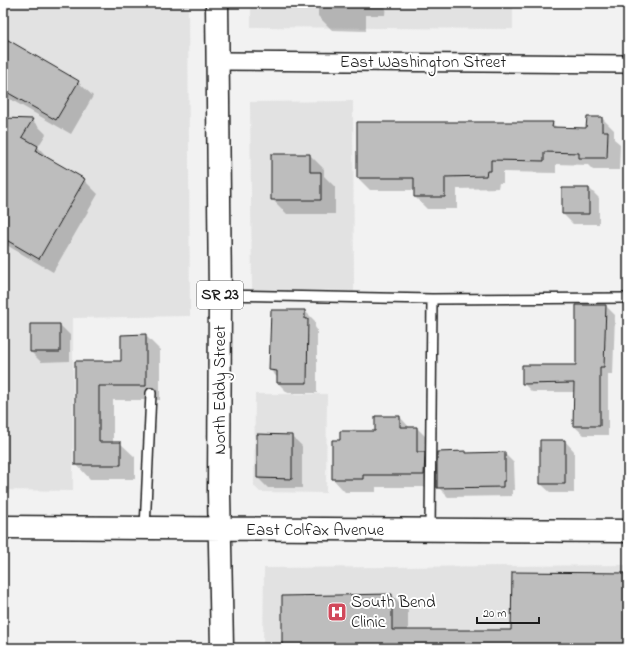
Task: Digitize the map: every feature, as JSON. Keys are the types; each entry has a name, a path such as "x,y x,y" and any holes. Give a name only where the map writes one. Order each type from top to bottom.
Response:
{"main road":[{"name":"SR 23","path":"217,3 217,61"},
{"name":"North Eddy Street","path":"217,61 222,648"},
{"name":"East Colfax Avenue","path":"3,527 220,530 628,531"}],"street":[{"name":"East Washington Street","path":"217,61 628,64"}],"lane":[{"path":"220,295 432,299 628,298"},
{"path":"430,530 432,299"},
{"path":"145,529 151,393"}],"shaded area":[{"path":"3,3 188,3 190,316 73,318 73,491 3,490"},
{"path":"251,3 513,3 513,29 251,27"},
{"path":"353,101 354,291 252,290 250,102"},
{"path":"255,394 327,394 326,493 260,492 254,486"},
{"path":"628,565 628,648 263,648 264,568"}],"building":[{"path":"3,37 79,81 56,120 3,90"},
{"path":"587,117 602,117 602,131 608,131 607,158 579,158 579,153 544,152 544,161 491,160 491,171 487,171 486,176 445,177 445,197 414,197 414,178 357,178 357,122 553,122 552,127 586,128"},
{"path":"3,118 33,119 22,137 38,146 36,151 85,179 39,259 3,238"},
{"path":"271,154 310,154 310,172 321,172 321,200 271,200"},
{"path":"562,188 589,188 589,214 562,214"},
{"path":"576,305 606,305 604,367 600,367 600,426 573,426 574,383 522,384 522,365 576,365"},
{"path":"271,310 305,310 305,319 308,319 307,383 277,383 277,371 269,370"},
{"path":"30,324 60,324 60,352 30,352"},
{"path":"146,334 146,386 99,386 99,442 121,442 121,465 75,465 75,361 121,361 121,335"},
{"path":"375,416 400,416 400,427 417,427 417,452 425,452 424,475 363,475 363,479 332,479 332,440 340,440 340,431 375,431"},
{"path":"257,434 292,435 292,479 257,478"},
{"path":"540,440 565,440 565,484 540,484"},
{"path":"466,451 466,453 505,452 505,481 503,481 503,487 437,488 437,452"},
{"path":"512,572 628,573 628,648 282,648 282,596 392,594 392,630 511,630"}],"place":[{"name":"South Bend Clinic","path":"337,612"}]}
